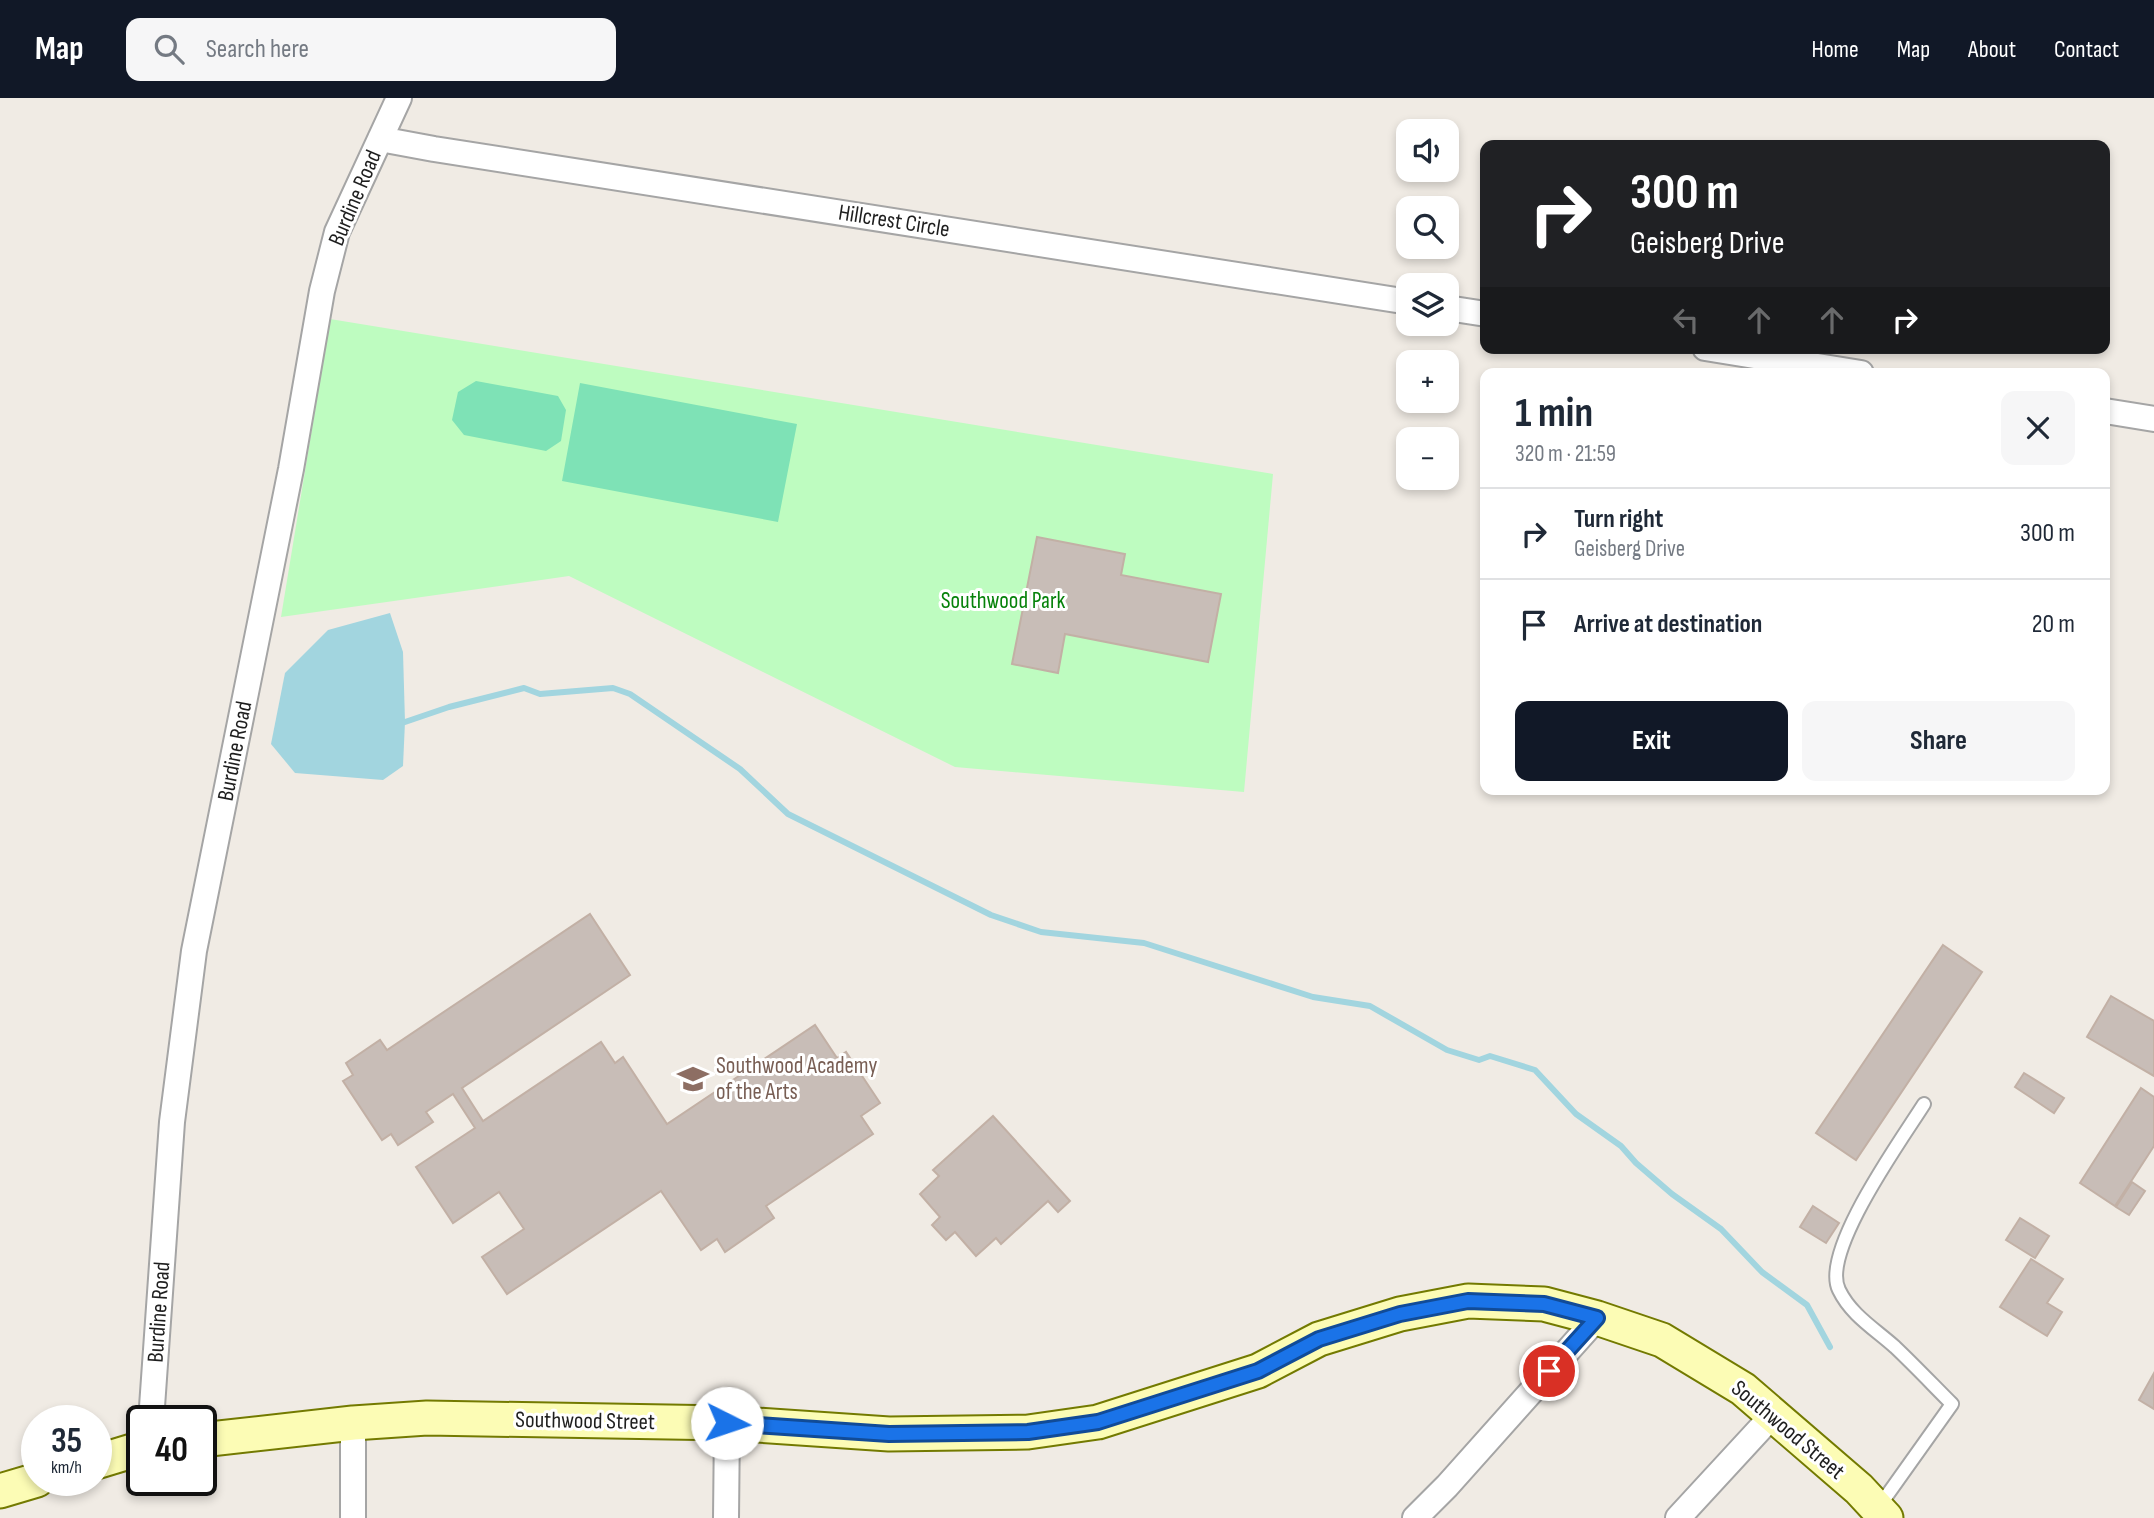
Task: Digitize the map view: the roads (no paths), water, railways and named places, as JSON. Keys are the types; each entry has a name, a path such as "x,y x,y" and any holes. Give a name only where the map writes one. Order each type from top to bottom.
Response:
{"street":[{"name":"Burdine Road","path":"152,1405 172,1122 194,951 291,469 322,292 337,232 399,98"},
{"name":"Hillcrest Circle","path":"380,139 447,152 1396,300"},
{"path":"1459,310 1480,313"},
{"path":"1742,354 1830,368"},
{"path":"2110,412 2154,419"},
{"name":"Southwood Street","path":"217,1438 353,1423 427,1418 727,1423 889,1434 1028,1432 1098,1422 1258,1371 1319,1339 1400,1314 1468,1301 1544,1304 1662,1340 1743,1389 1859,1489 1882,1513"},
{"path":"1415,1518 1447,1486 1597,1318"},
{"path":"1678,1518 1773,1415"},
{"path":"353,1423 353,1518"},
{"path":"726,1518 727,1423"},
{"path":"0,1491 21,1485"}],"lane":[{"path":"1882,1513 1952,1404 1895,1348 1855,1314 1837,1288 1839,1258 1858,1208 1924,1104"}],"water":[{"path":"390,613 403,652 403,766 383,780 295,773 271,744 285,673 328,630"}],"waterway":[{"path":"405,722 449,707 524,688 540,694 613,688 630,694 740,769 788,814 991,915 1041,932 1144,943 1313,997 1370,1006 1447,1050 1479,1060 1490,1056 1535,1070 1576,1114 1621,1146 1672,1194 1721,1229 1762,1272 1807,1305 1830,1347"}],"place":[{"name":"Southwood Academy of the Arts","path":"693,1079"}],"park label":[{"name":"Southwood Park","path":"1003,601"}]}
